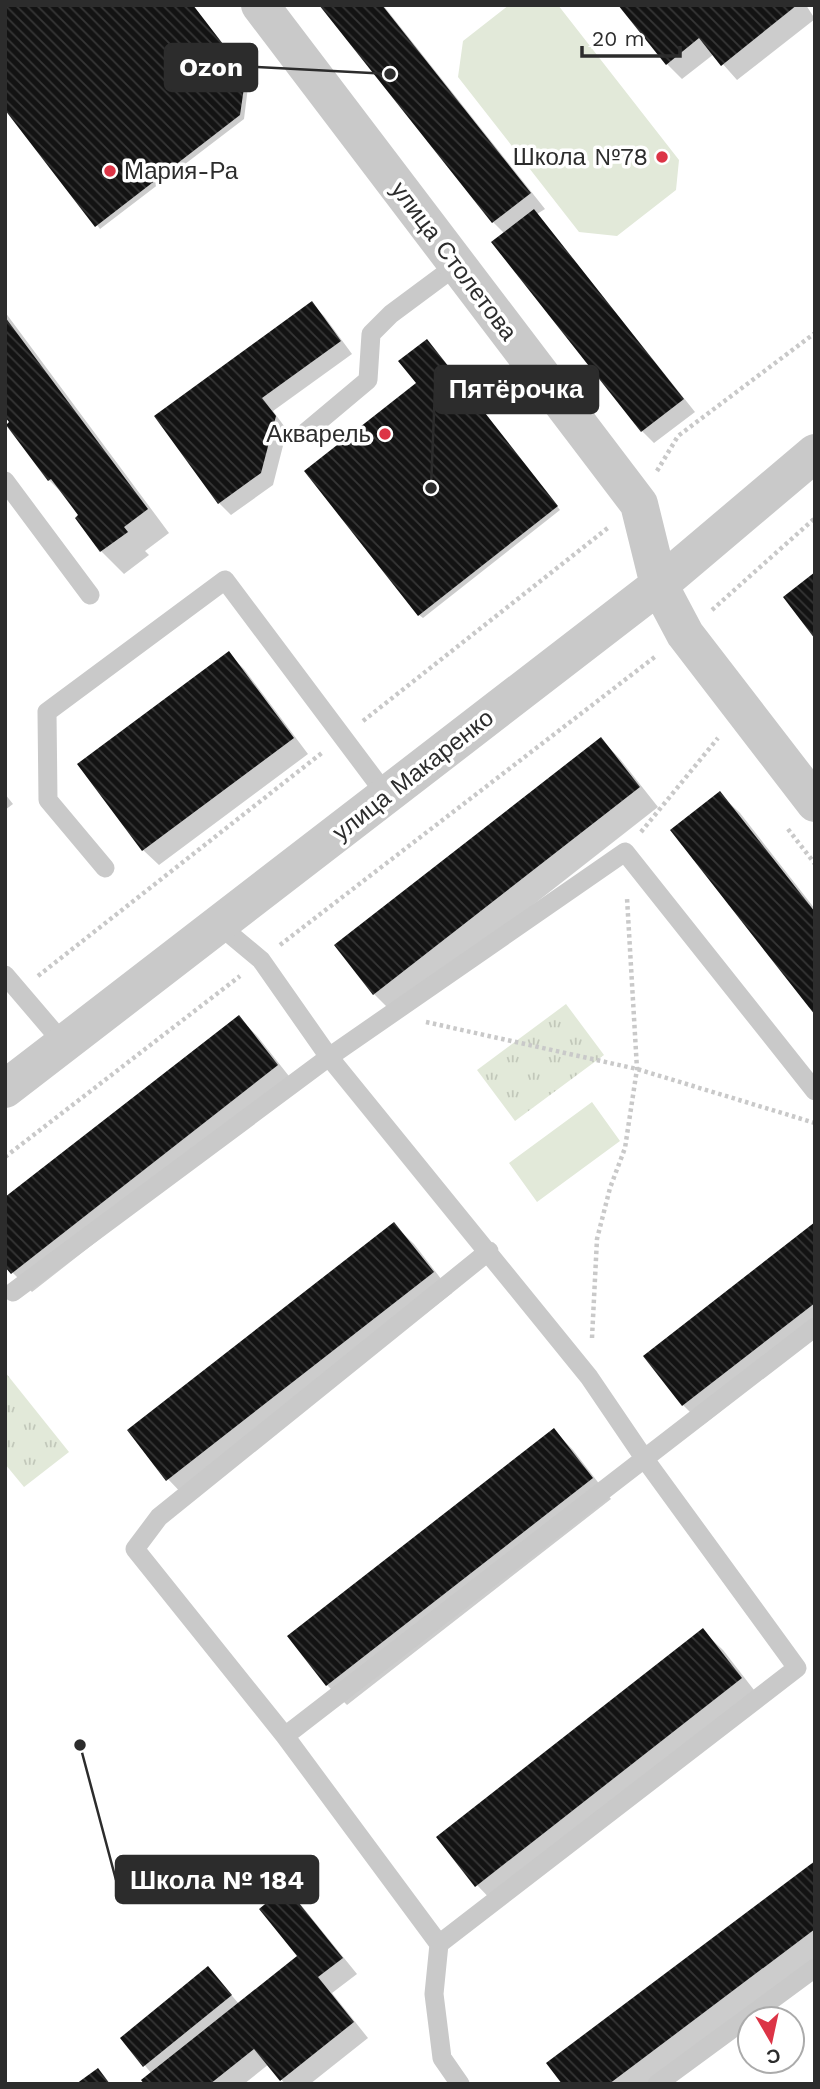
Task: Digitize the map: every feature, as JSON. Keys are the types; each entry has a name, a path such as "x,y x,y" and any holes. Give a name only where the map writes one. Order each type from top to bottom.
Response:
{"street":[{"name":"улица Столетова","path":"260,5 639,504 659,586 685,634 815,803"},
{"name":"улица Макаренко","path":"5,1089 659,586 815,453"}],"lane":[{"path":"306,432 368,380 370,334 391,314 457,265"},
{"path":"5,481 90,595"},
{"path":"105,868 48,800 47,712 225,580 387,796"},
{"path":"13,1292 329,1057 625,852 815,1091"},
{"path":"219,925 261,960 329,1057 589,1377 644,1458 797,1668 439,1944"},
{"path":"5,975 64,1044"},
{"path":"460,2084 442,2058 434,1994 439,1944 285,1736 135,1549 159,1517 489,1251"},
{"path":"285,1736 815,1327"},
{"path":"657,2084 815,1968"}],"path":[{"path":"639,504 678,436 815,332"},
{"path":"5,1157 685,634 815,518"},
{"path":"589,1377 597,1239 610,1188 625,1148 637,1069 625,852 718,738"},
{"path":"391,1014 637,1069 815,1123"}],"green space":[{"path":"509,5 558,5 679,160 676,190 617,236 579,232 458,77 463,41"},
{"path":"566,1004 604,1055 515,1121 477,1070"},
{"path":"592,1102 620,1141 537,1202 509,1163"},
{"path":"5,1372 69,1452 24,1487 5,1464"}],"building":[{"name":"Мария-Ра","path":"5,5 193,5 246,74 240,115 95,227 5,110"},
{"path":"319,5 382,5 531,193 492,223"},
{"path":"618,5 797,5 721,66 699,38 666,65"},
{"path":"534,209 684,399 641,432 491,242"},
{"path":"312,301 341,341 262,398 276,416 261,473 218,504 154,416"},
{"path":"5,317 148,509 124,527 128,532 100,552 75,518 78,515 51,479 48,481 6,425 9,422 5,417"},
{"path":"427,339 558,506 418,616 304,471 416,383 398,361"},
{"path":"815,572 815,639 783,597"},
{"path":"229,651 294,738 142,851 77,764"},
{"path":"601,737 640,787 373,995 334,945"},
{"path":"720,791 815,912 815,1015 670,830"},
{"path":"239,1015 278,1065 11,1274 5,1267 5,1197"},
{"path":"394,1222 434,1272 166,1481 127,1430"},
{"path":"815,1222 815,1303 682,1406 643,1356"},
{"path":"554,1428 593,1478 326,1686 287,1636"},
{"path":"703,1628 742,1678 475,1887 436,1837"},
{"path":"815,1861 815,1929 609,2084 562,2084 546,2063"},
{"path":"286,1887 343,1958 318,1977 354,2022 280,2081 254,2049 210,2084 144,2084 141,2080 297,1956 259,1909"},
{"path":"208,1966 232,1995 143,2067 120,2038"},
{"path":"98,2068 110,2084 76,2084"}],"place":[{"name":"Ozon","path":"390,74"},
{"name":"Школа №78","path":"662,157"},
{"name":"Мария-Ра","path":"110,171"},
{"name":"Акварель","path":"385,434"},
{"name":"Пятёрочка","path":"431,488"},
{"name":"Школа № 184","path":"80,1745"}]}
